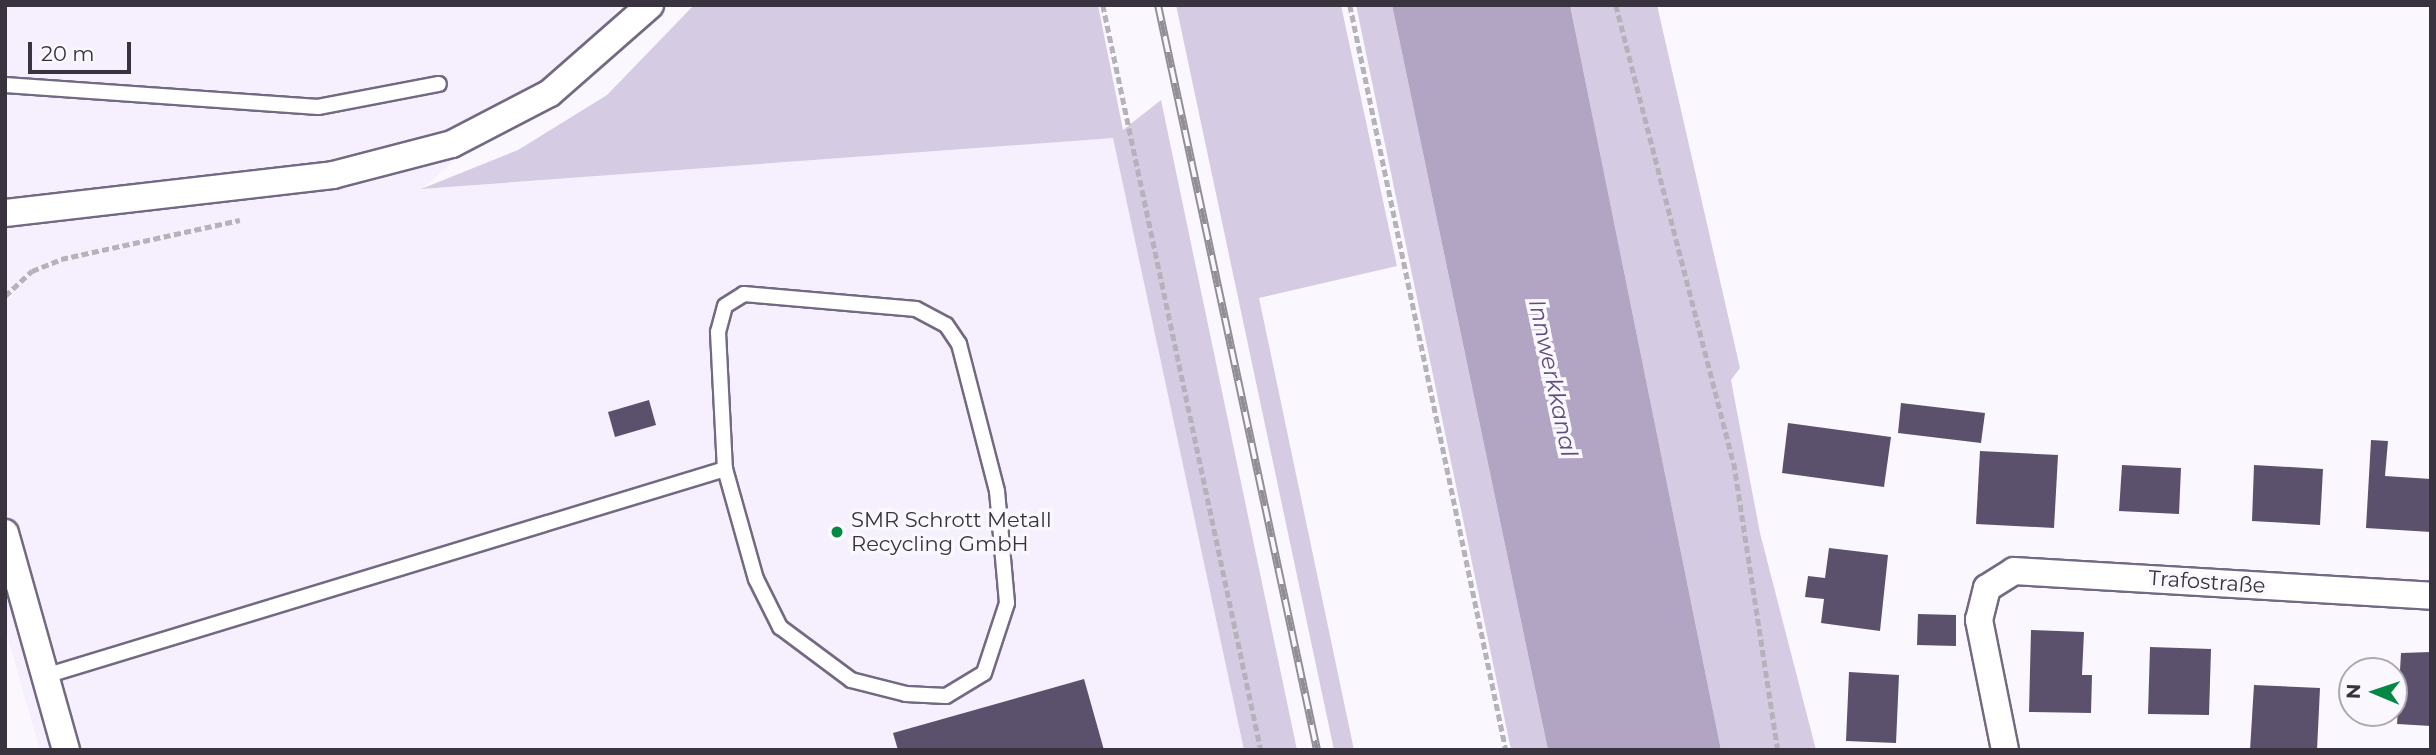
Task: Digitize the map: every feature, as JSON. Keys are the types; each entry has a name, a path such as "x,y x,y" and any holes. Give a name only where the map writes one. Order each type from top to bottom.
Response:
{"street":[{"path":"5,214 333,176 453,144 550,93 650,5"},
{"path":"5,533 66,750"},
{"name":"Trafostraße","path":"2005,750 1979,646 1987,588 2014,571 2431,596"}],"lane":[{"path":"5,85 318,107 439,84"},
{"path":"744,294 916,309 946,325 959,344 998,491 1007,603 984,673 946,696 906,694 851,680 780,627 756,579 725,469 718,332 725,306 744,294"},
{"path":"45,676 725,469"}],"path":[{"path":"1103,5 1261,750"},
{"path":"1350,5 1506,750"},
{"path":"1616,5 1734,463 1778,750"}],"shaded area":[{"path":"5,5 621,5 571,67 495,123 422,189 1113,138 1244,750 40,750 5,628"},
{"path":"694,5 1098,5 1123,130 1161,100 1297,750 1244,750 1113,138 421,189 518,150 607,95"},
{"path":"1176,5 1341,5 1397,266 1259,298 1354,750 1334,750"},
{"path":"1356,5 1392,5 1548,750 1511,750"},
{"path":"1570,5 1657,5 1740,368 1731,380 1760,533 1816,750 1721,750"}],"water":[{"name":"Innwerkkanal","path":"1392,5 1570,5 1721,750 1548,750"}],"building":[{"path":"649,400 656,425 615,437 608,412"},
{"path":"1901,403 1985,413 1981,443 1898,433"},
{"path":"1788,423 1891,437 1884,487 1782,473"},
{"path":"2371,440 2388,441 2385,476 2431,479 2431,532 2366,528"},
{"path":"1980,451 2058,455 2054,528 1976,524"},
{"path":"2122,465 2181,468 2179,514 2119,511"},
{"path":"2254,465 2323,469 2320,525 2252,521"},
{"path":"1829,548 1888,555 1880,631 1821,623 1824,599 1805,597 1808,576 1825,578"},
{"path":"1918,614 1956,615 1956,646 1917,645"},
{"path":"2031,630 2084,632 2082,675 2092,675 2091,713 2029,712"},
{"path":"2150,647 2211,649 2209,715 2148,714"},
{"path":"2431,652 2431,726 2408,725 2408,657 2401,657 2401,653"},
{"path":"1849,672 1899,675 1896,743 1846,741"},
{"path":"1084,679 1104,750 898,750 893,733"},
{"path":"2254,685 2320,688 2317,750 2250,750"}],"railway":[{"path":"1158,5 1317,750"}],"place":[{"name":"SMR Schrott Metall Recycling GmbH","path":"837,532"}]}
